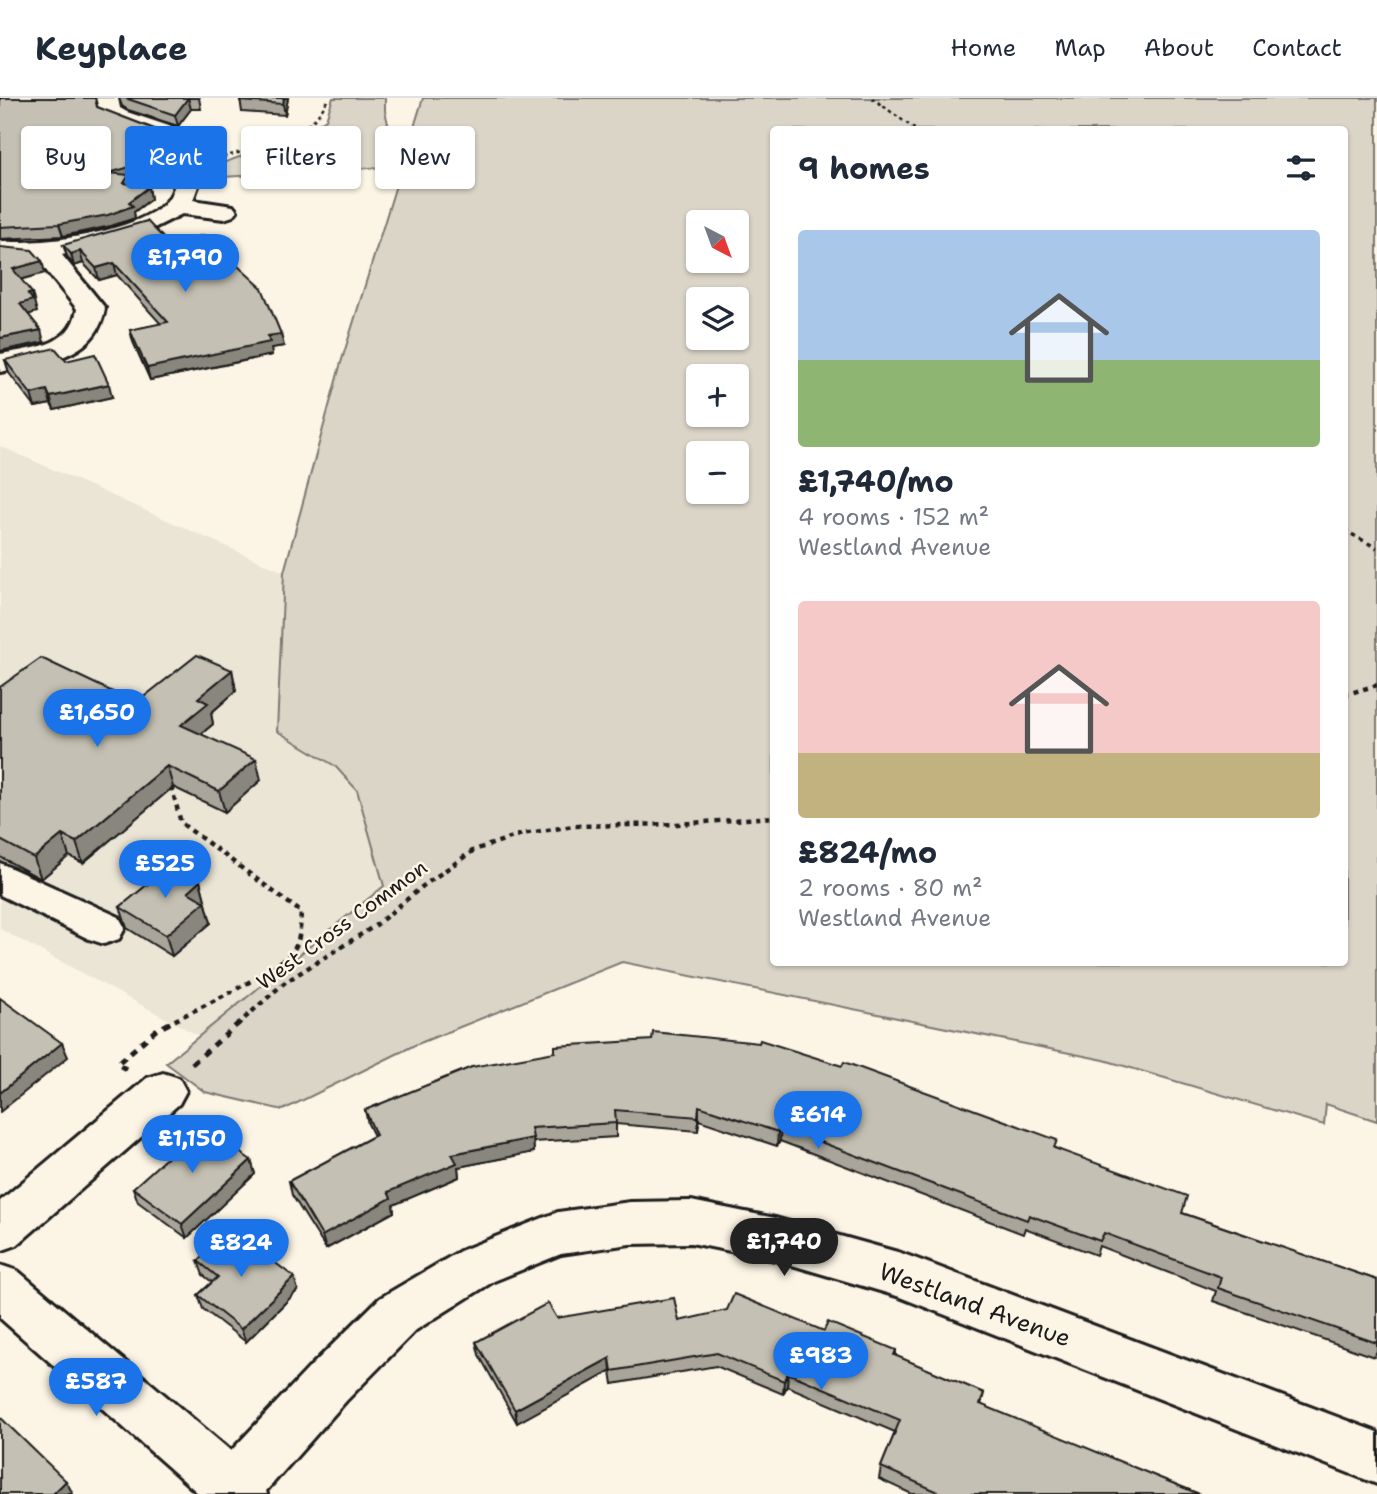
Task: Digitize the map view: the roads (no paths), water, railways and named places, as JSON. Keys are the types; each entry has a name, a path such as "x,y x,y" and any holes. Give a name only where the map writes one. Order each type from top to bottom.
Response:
{"street":[{"path":"0,249 44,250 142,226 163,217 176,206 192,162 191,148 183,139 118,117 109,111 107,98"},
{"path":"176,206 225,211"},
{"path":"0,363 66,345 79,337 90,325 91,308 44,250"},
{"path":"0,878 104,928"},
{"path":"0,1230 163,1091"},
{"name":"Westland Avenue","path":"237,1491 328,1384 398,1314 477,1266 558,1233 630,1223 691,1222 775,1238 901,1275 1377,1458"},
{"path":"0,1287 237,1491"}]}
